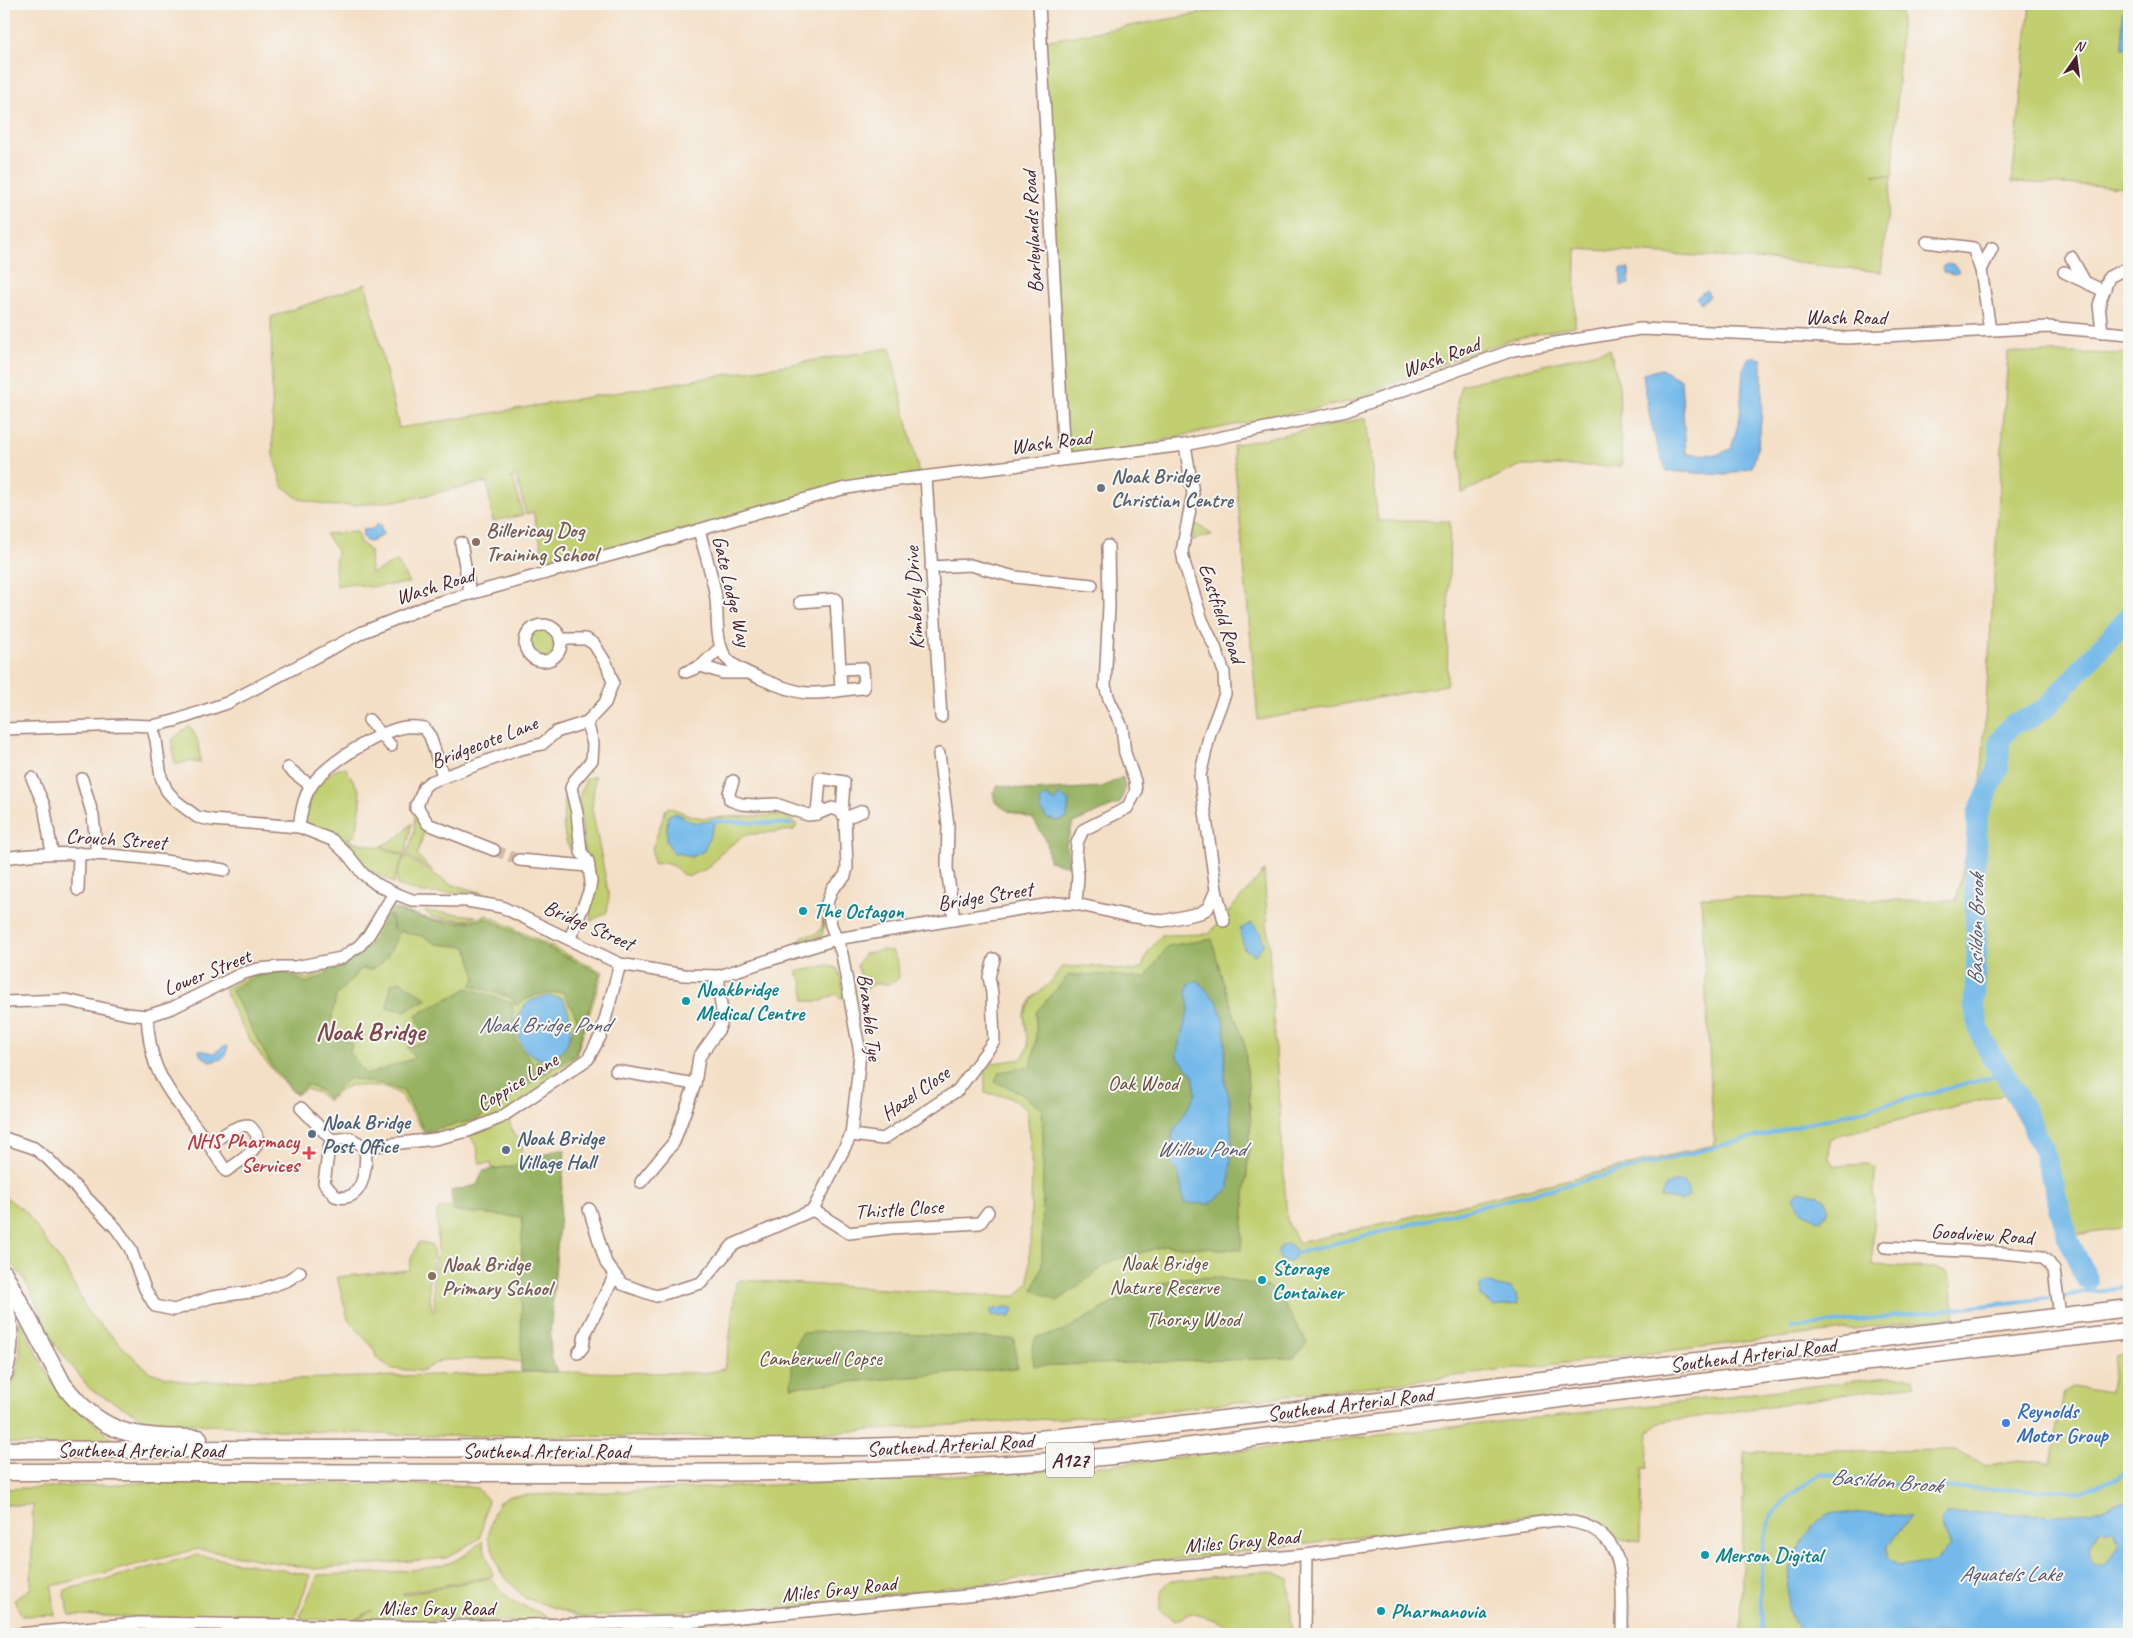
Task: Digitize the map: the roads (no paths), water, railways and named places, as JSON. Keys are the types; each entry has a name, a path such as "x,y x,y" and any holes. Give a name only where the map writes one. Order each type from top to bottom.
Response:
{"highway":[{"path":"4,1273 63,1384 90,1414 109,1426 136,1436 256,1439 373,1449"},
{"path":"4,1302 8,1314 10,1336 4,1374"},
{"name":"Southend Arterial Road","path":"4,1450 853,1447 1009,1442 1150,1428 2129,1308"},
{"name":"Southend Arterial Road","path":"4,1472 752,1474 932,1469 1026,1464 1113,1456 2129,1331"}],"street":[{"name":"Barleylands Road","path":"1039,4 1064,459"},
{"path":"1927,242 1973,248 1981,270 1990,330"},
{"path":"1981,270 1992,248"},
{"path":"2071,257 2085,282"},
{"path":"2102,332 2099,305 2109,277 2129,267"},
{"path":"2064,272 2104,291"},
{"name":"Wash Road","path":"4,729 126,725 152,726 174,721 227,703 363,632 411,612 842,490 926,477 1185,445 1346,410 1513,350 1640,329 1848,338 2048,327 2129,334"},
{"name":"Eastfield Road","path":"1185,445 1193,493 1182,551 1200,612 1224,672 1225,694 1210,733 1200,776 1216,885 1224,921"},
{"name":"Kimberly Drive","path":"926,477 941,718"},
{"name":"Gate Lodge Way","path":"699,530 715,593 721,647 725,657 733,665 791,690 808,693 864,688 863,668 840,669"},
{"path":"460,543 470,594"},
{"path":"1076,904 1078,876 1077,843 1083,830 1127,808 1136,792 1135,781 1127,760 1122,727 1105,686 1109,606 1108,546"},
{"path":"931,567 997,566 1015,577 1092,585"},
{"path":"800,602 836,599 841,689"},
{"path":"560,638 586,639 594,644 607,666 613,682 606,703 586,722 593,744 592,760 574,781 571,788 577,813 581,852 588,861 590,882 589,892 570,938"},
{"path":"686,672 701,666 721,647"},
{"path":"701,666 723,673 750,672"},
{"path":"369,720 392,746"},
{"name":"Bridgecote Lane","path":"494,850 428,824 416,807 424,787 443,776 517,750 542,744 556,732 586,722"},
{"name":"Bridge Street","path":"152,726 156,740 161,777 167,791 176,801 197,817 212,820 299,827 332,840 339,845 363,874 394,894 412,900 467,901 502,906 620,964 684,975 719,976 836,939 1057,903 1076,904 1129,916 1163,921 1200,913 1208,908 1216,885"},
{"path":"299,827 306,796 311,786 325,770 367,742 382,735 407,727 424,728 430,736 443,776"},
{"path":"940,754 940,772 948,825 947,868 954,920"},
{"path":"288,768 311,786"},
{"path":"32,778 44,806 49,826 52,853"},
{"name":"Bramble Tye","path":"813,1210 851,1135 860,1052 842,954 831,925 827,903 832,889 845,876 848,868 843,815 844,782 820,778 817,814"},
{"path":"82,780 93,816 97,853"},
{"path":"732,781 729,793 730,800 741,804 755,806 776,804 808,815 817,814 832,808 843,815 863,811"},
{"path":"78,890 79,852"},
{"name":"Crouch Street","path":"4,858 79,852 225,870"},
{"path":"519,860 588,866"},
{"name":"Lower Street","path":"4,1002 66,1000 127,1014 147,1016 172,1008 241,974 258,969 281,966 296,968 341,958 359,946 368,936 394,894"},
{"name":"Hazel Close","path":"851,1135 883,1138 958,1090 994,1041 990,976 994,959"},
{"name":"Coppice Lane","path":"332,1140 350,1138 365,1147 435,1139 479,1127 500,1118 551,1082 588,1059 601,1035 620,964"},
{"path":"641,1182 674,1142 695,1084 699,1057 719,1029 723,1018 719,976"},
{"path":"147,1016 149,1036 159,1070 166,1085 209,1145"},
{"path":"616,1071 695,1084"},
{"path":"301,1108 332,1140 329,1147 324,1183 335,1196 346,1197 355,1193 362,1182 365,1147"},
{"path":"4,1138 34,1148 47,1158 116,1228 130,1248 144,1289 155,1306 174,1310 212,1297 258,1291 288,1280 300,1272"},
{"path":"589,1209 606,1263 615,1275 622,1284 656,1296 701,1283 733,1245 813,1210"},
{"name":"Thistle Close","path":"813,1210 849,1233 980,1222 988,1212"},
{"name":"Goodview Road","path":"1885,1247 2042,1257 2054,1270 2060,1316"},
{"path":"578,1353 584,1347 585,1334 615,1275"},
{"name":"Miles Gray Road","path":"18,1634 92,1630 138,1623 416,1627 688,1622 988,1594 1152,1568 1306,1555 1557,1520 1575,1521 1591,1528 1607,1539 1616,1553 1622,1574 1622,1634"},
{"path":"1305,1634 1306,1555"}],"water":[{"path":"2128,4 2129,47 2123,48 2122,13"},
{"path":"1954,264 1959,272 1955,274 1943,272 1943,266"},
{"path":"1621,269 1629,269 1629,284 1621,286"},
{"path":"1706,290 1710,296 1701,303 1696,298"},
{"path":"1749,357 1762,359 1759,441 1752,467 1726,475 1667,471 1651,424 1643,374 1661,369 1681,380 1686,454 1717,455 1731,449 1740,417 1743,369"},
{"path":"376,525 380,525 383,535 370,542 366,541 362,535 363,530 373,529"},
{"path":"1059,794 1069,801 1067,818 1057,821 1046,818 1041,809 1040,800 1046,796 1056,802"},
{"path":"673,813 694,822 700,823 713,820 715,823 704,851 691,857 673,852 666,841 668,816"},
{"path":"1252,923 1260,932 1264,944 1255,955 1244,949 1240,929"},
{"name":"Willow Pond","path":"1198,981 1218,1003 1225,1029 1225,1085 1229,1096 1232,1145 1229,1189 1209,1204 1184,1203 1179,1174 1169,1161 1173,1133 1196,1094 1193,1075 1176,1055 1189,1008 1186,992 1190,982"},
{"name":"Noak Bridge Pond","path":"549,996 562,998 568,1010 571,1030 564,1048 548,1062 527,1052 523,1047 516,1020 529,1002 537,998"},
{"path":"224,1046 228,1047 224,1058 211,1062 200,1055 199,1050 214,1053"},
{"path":"1673,1182 1683,1182 1687,1186 1689,1196 1681,1201 1661,1197 1665,1187"},
{"path":"1800,1191 1819,1196 1826,1201 1828,1210 1821,1221 1802,1212 1793,1197"},
{"path":"1283,1244 1291,1244 1296,1249 1294,1260 1283,1262 1278,1257 1278,1249"},
{"path":"1487,1282 1500,1287 1510,1287 1516,1295 1518,1304 1495,1307 1480,1296 1480,1285"},
{"path":"1006,1307 1014,1308 1011,1317 991,1315 991,1310"},
{"name":"Aquatels Lake","path":"2129,1500 2129,1634 1801,1634 1788,1607 1788,1582 1796,1554 1810,1530 1820,1520 1830,1514 1855,1513 1910,1516 1888,1546 1888,1558 1900,1566 1935,1561 1952,1546 1945,1533 1942,1521 1948,1513 1987,1512 2041,1515 2091,1512","holes":["2113,1531 2119,1543 2106,1565 2096,1565 2092,1562 2090,1548 2098,1532"]}],"waterway":[{"name":"Basildon Brook","path":"2088,1280 2069,1242 2045,1154 2028,1116 2005,1074 1990,1054 1979,1029 1974,1006 1977,955 1974,878 1978,812 1998,770 2000,740 2013,724 2030,718 2048,706 2129,616"},
{"path":"714,821 791,824"},
{"path":"1297,1253 2005,1074"},
{"path":"2063,1296 2129,1286"},
{"path":"1791,1328 2050,1298"},
{"name":"Basildon Brook","path":"1761,1634 1761,1575 1766,1530 1770,1520 1780,1506 1807,1483 1821,1474 1905,1486 2076,1492 2118,1478 2129,1467"}],"tunnel":[{"path":"494,850 519,860"}],"place":[{"name":"Noak Bridge Christian Centre","path":"1101,488"},
{"name":"Billericay Dog Training School","path":"476,542"},
{"name":"The Octagon","path":"803,911"},
{"name":"Noakbridge Medical Centre","path":"686,1001"},
{"name":"Noak Bridge Post Office","path":"312,1134"},
{"name":"Noak Bridge Village Hall","path":"506,1150"},
{"name":"NHS Pharmacy Services","path":"309,1153"},
{"name":"Noak Bridge Primary School","path":"432,1276"},
{"name":"Storage Container","path":"1262,1280"},
{"name":"Reynolds Motor Group","path":"2006,1423"},
{"name":"Merson Digital","path":"1705,1555"},
{"name":"Pharmanovia","path":"1381,1611"}],"district":[{"name":"Noak Bridge","path":"370,1031"}],"park label":[{"name":"Oak Wood","path":"1143,1083"},
{"name":"Noak Bridge Nature Reserve","path":"1164,1275"},
{"name":"Thorny Wood","path":"1193,1319"},
{"name":"Camberwell Copse","path":"820,1358"}]}
